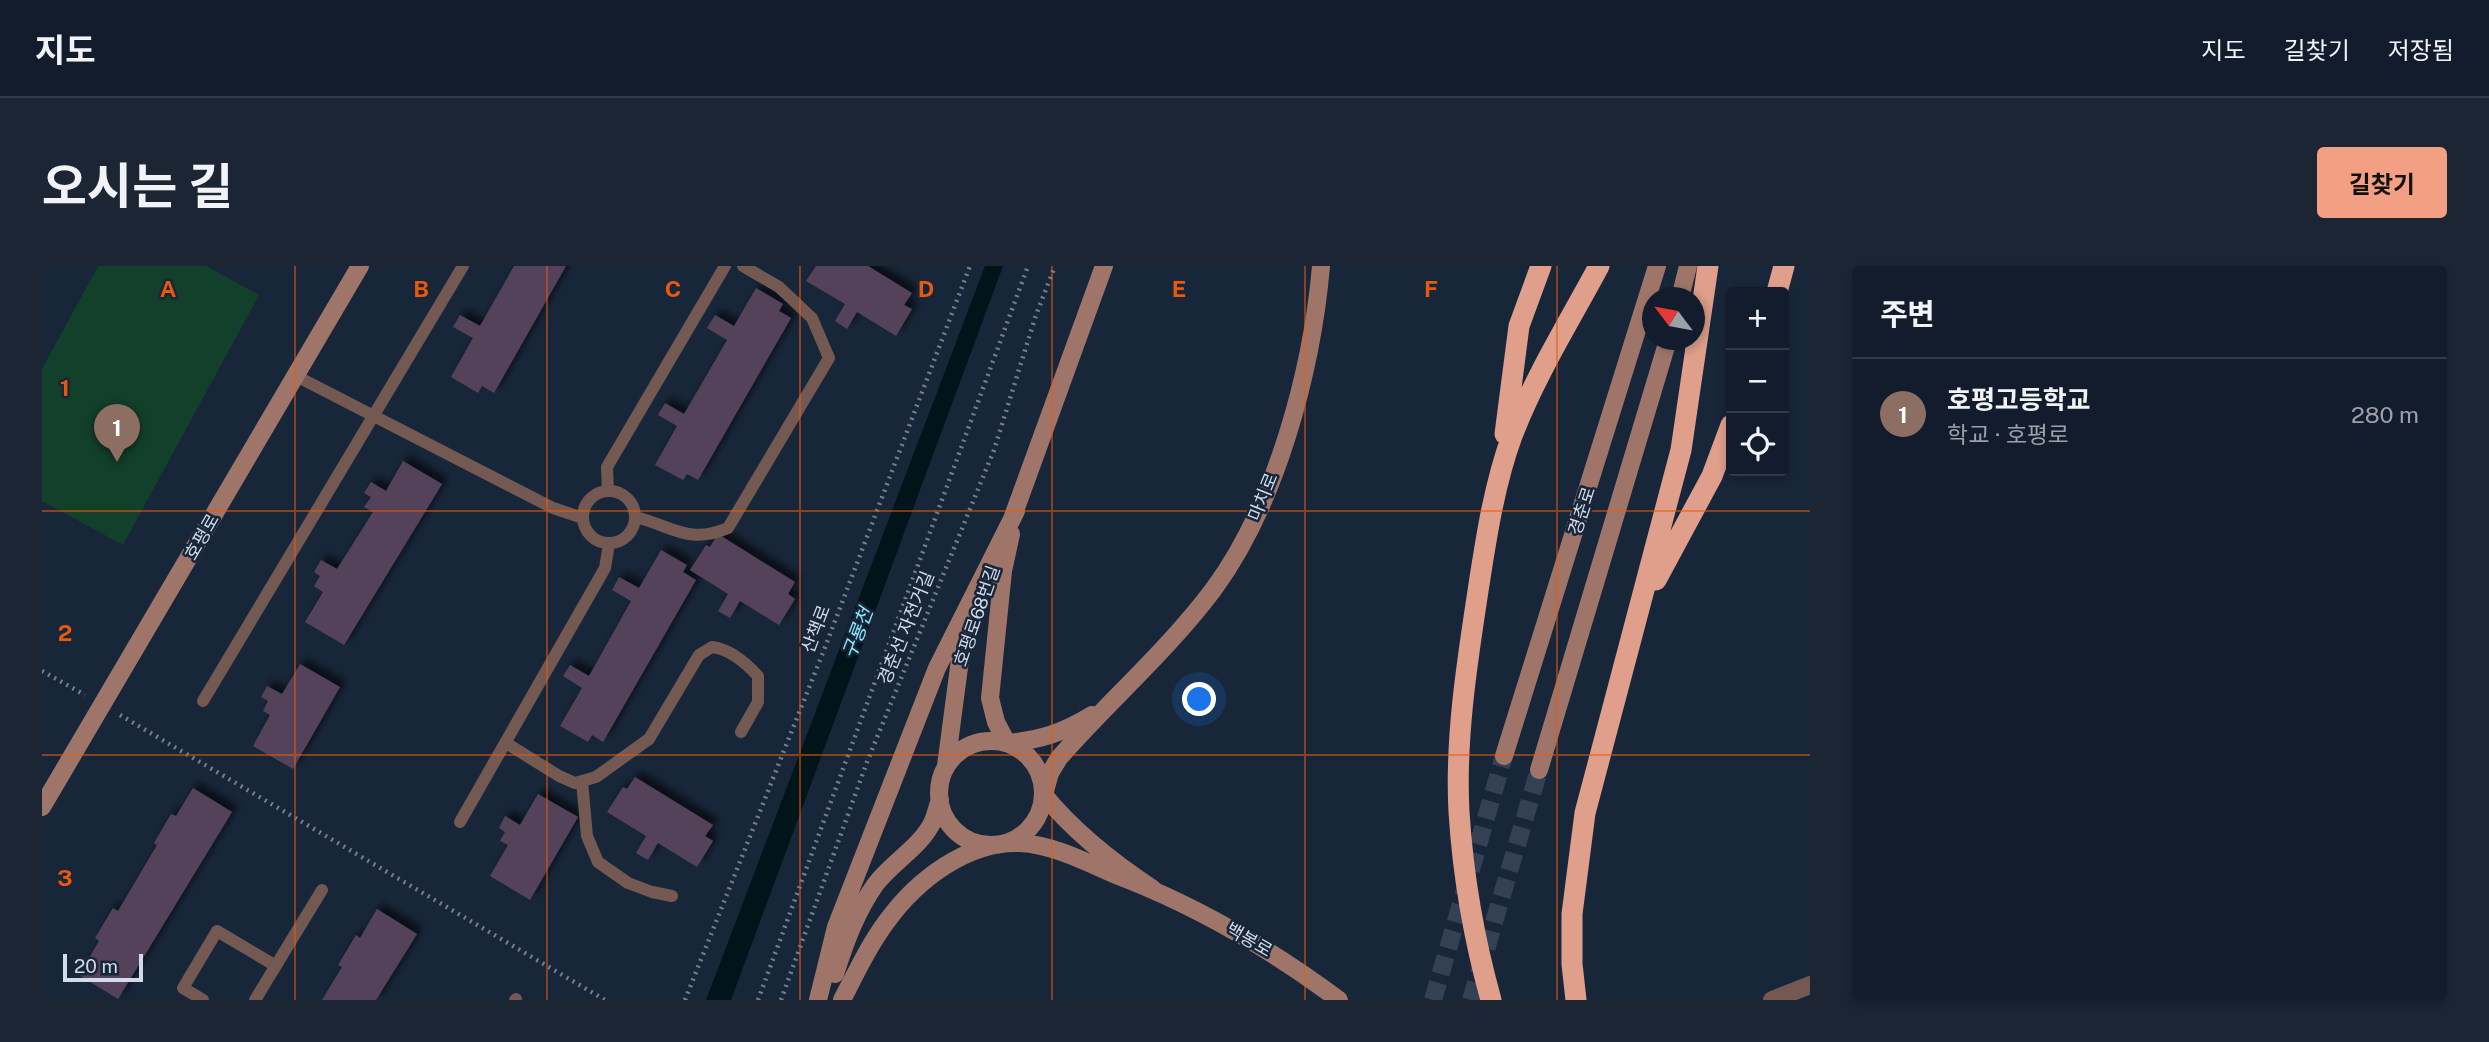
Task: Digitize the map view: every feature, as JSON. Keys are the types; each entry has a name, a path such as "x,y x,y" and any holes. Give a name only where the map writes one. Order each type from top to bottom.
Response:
{"highway":[{"path":"1491,1000 1464,869 1459,789 1463,704 1484,548 1497,488 1520,326 1541,266"},
{"path":"1497,488 1512,437 1535,384 1599,266"},
{"path":"1576,1000 1572,964 1572,914 1585,813 1681,450 1708,266"},
{"path":"1778,287 1784,266"},
{"path":"1640,610 1712,476 1726,438"}],"street":[{"name":"호평로","path":"42,807 360,266"},
{"name":"호평로68번길","path":"946,766 961,652 1016,511 1104,266"},
{"name":"마치로","path":"1044,795 1059,758 1164,649 1235,558 1255,519 1287,435 1303,378 1321,266"},
{"name":"경춘로","path":"1504,756 1657,266"},
{"path":"1683,287 1688,266"},
{"name":"경춘로","path":"1539,770 1665,350"},
{"name":"호평로68번길","path":"1007,743 996,722 990,698 1003,571 1016,511"},
{"path":"818,1000 836,927 937,668 1016,511"},
{"name":"마치로","path":"1007,743 1038,740 1060,732 1104,707 1125,690"},
{"path":"842,1000 880,931 907,897 947,864 969,853 1002,844 1018,838 1031,827 1040,812 1044,795 1041,778 1034,763 1022,751 1007,743 990,741 973,744 958,753 946,766 940,782 940,800 944,816 954,830 968,840 985,845 1002,844 1021,843 1059,852 1153,890"},
{"path":"1044,795 1059,814 1096,848 1153,890"},
{"path":"826,1000 853,924 865,902 884,875 924,834 933,821 940,800"},
{"name":"백봉로","path":"1153,890 1243,936 1339,1000"},
{"path":"1316,983 1328,1000"},
{"path":"1772,1000 1810,985"}],"lane":[{"path":"203,701 463,266"},
{"path":"608,491 607,467 725,266"},
{"path":"635,517 656,522 687,536 710,536 728,528 829,358 813,318 779,288 743,266"},
{"path":"296,376 553,508 583,518"},
{"path":"608,491 621,494 631,504 635,517 632,530 622,540 609,544 596,541 586,531 583,518 586,505 595,495 608,491"},
{"path":"460,822 605,568 609,544"},
{"path":"506,743 575,783 596,777 649,739 699,656 712,647 721,648 747,664 758,676 758,702 741,732"},
{"path":"582,781 587,836 597,862 628,883 672,896"},
{"path":"255,1000 322,890"},
{"path":"203,1000 183,988 217,931 276,966"}],"path":[{"name":"산책로","path":"685,1000 824,650 970,266"},
{"path":"758,1000 1028,266"},
{"name":"경춘선 자전거길","path":"781,1000 867,762 994,450 1036,315 1055,266"},
{"path":"42,671 605,1000"}],"green space":[{"path":"98,266 206,266 259,295 123,545 42,501 42,369"}],"water":[{"name":"구룡천","path":"985,266 1003,266 731,1000 706,1000"}],"building":[{"path":"514,266 566,266 494,393 482,386 478,393 451,377 473,338 453,327 460,315 480,326"},
{"path":"816,266 868,266 912,293 904,305 912,309 896,336 857,312 847,329 835,321 845,304 806,281"},
{"path":"756,288 783,304 779,311 791,318 698,480 687,474 683,480 655,465 677,426 658,415 665,403 684,414 727,340 707,328 715,315 734,326"},
{"path":"403,461 442,484 344,645 305,622 323,592 314,586 320,576 314,572 321,560 337,569 373,512 364,507 371,497 364,493 371,482 386,491"},
{"path":"718,534 795,582 788,594 795,599 779,625 740,601 730,618 718,611 728,594 690,570 706,545 710,547"},
{"path":"661,550 687,565 683,572 696,580 603,742 592,735 588,742 560,726 582,688 563,676 570,665 589,676 631,601 612,590 619,577 639,588"},
{"path":"300,664 340,687 293,769 253,746 270,715 263,711 268,701 261,697 267,686 282,694"},
{"path":"635,777 713,825 705,836 713,841 697,867 658,843 648,860 636,853 646,836 607,812 623,787 627,789"},
{"path":"193,788 232,812 118,999 79,975 99,941 95,938 113,908 118,911 157,845 154,843 171,814 176,816"},
{"path":"538,794 578,817 530,900 490,876 508,845 500,841 505,832 499,828 505,816 520,825"},
{"path":"377,909 417,934 376,1000 322,1000 342,967 338,965 356,935 360,938"}],"tunnel":[{"path":"1433,1000 1504,756"},
{"path":"1471,1000 1539,770"}],"place":[{"name":"호평고등학교","path":"117,462"}]}
